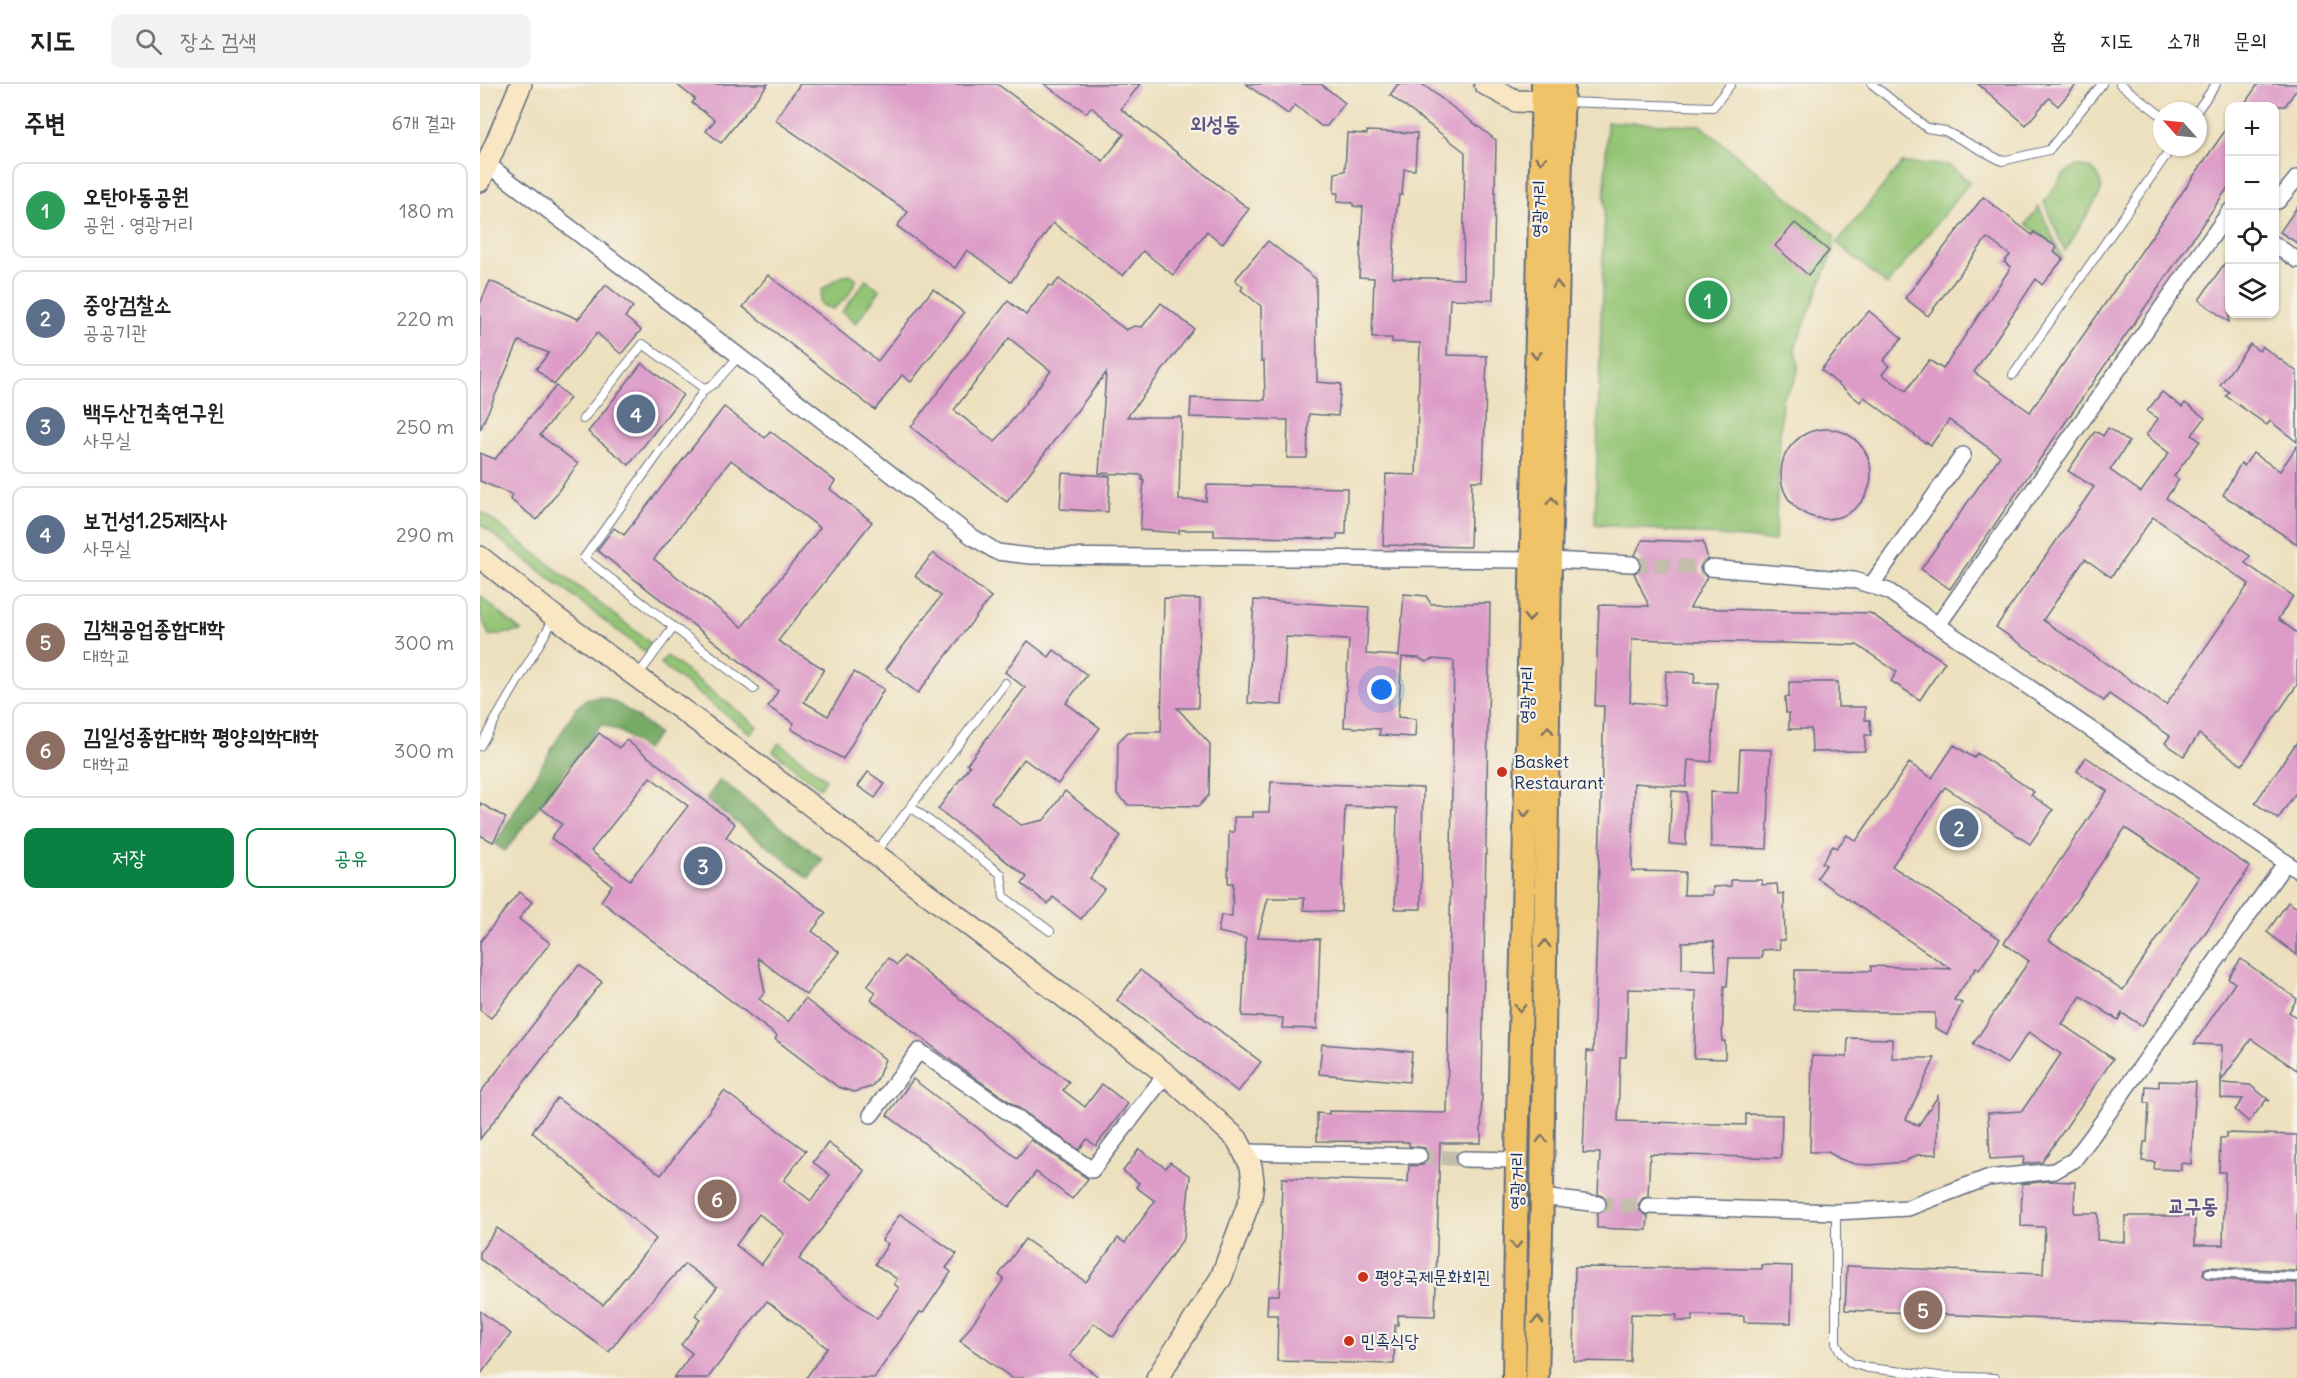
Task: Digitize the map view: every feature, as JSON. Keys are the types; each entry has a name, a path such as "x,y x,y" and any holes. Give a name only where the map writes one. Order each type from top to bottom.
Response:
{"main road":[{"name":"영광거리","path":"1514,1378 1517,1160 1540,560 1552,93"},
{"name":"영광거리","path":"1537,1378 1542,1197 1540,560"}],"street":[{"path":"521,84 484,172 740,356 971,536 997,552 1030,555 1540,560 1632,564"},
{"path":"1485,84 1516,101 1552,93"},
{"path":"2279,200 2297,178"},
{"path":"1938,625 2225,218"},
{"path":"2279,247 2297,260"},
{"path":"1872,584 1963,455"},
{"path":"480,557 555,617 875,854 1166,1074 1224,1125 1245,1152 1251,1166 1253,1181 1251,1197 1221,1278 1157,1378"},
{"path":"1648,1206 1836,1212 1908,1208 1988,1178 2054,1171 2074,1160 2291,866 1888,591 1854,580 1710,568"},
{"path":"871,1114 919,1051 1092,1170 1166,1074"},
{"path":"1245,1152 1419,1156"},
{"path":"1464,1159 1517,1160"},
{"path":"1542,1197 1598,1204"}],"lane":[{"path":"1552,93 1713,107 1731,84"},
{"path":"1872,84 1927,128 1945,131 2001,161 2049,150 2102,84"},
{"path":"2120,84 2153,109"},
{"path":"2203,102 2216,84"},
{"path":"2013,375 2166,156"},
{"path":"584,419 643,344 705,389"},
{"path":"740,356 715,383 705,389 584,558 754,688"},
{"path":"480,746 555,617"},
{"path":"637,676 673,628"},
{"path":"875,854 1005,683"},
{"path":"911,807 1002,874 1004,897 1050,931"},
{"path":"1836,1212 1836,1342 1841,1353 1851,1363 1868,1368 1940,1376 1995,1378"},
{"path":"2209,1273 2297,1277"}],"green space":[{"path":"1607,122 1700,125 1834,235 1833,252 1795,348 1798,362 1797,374 1792,386 1782,397 1775,541 1595,524"},
{"path":"1902,163 1948,165 1970,182 1887,285 1837,243"},
{"path":"2075,166 2087,167 2095,172 2100,180 2101,192 2065,251 2044,202 2063,175"},
{"path":"2039,207 2063,259 2054,252 2057,247 2026,224"},
{"path":"849,274 856,278 856,281 847,297 833,309 824,306 820,302 822,290 835,280"},
{"path":"866,280 880,290 856,323 842,312"},
{"path":"482,512 652,644 645,652 480,524"},
{"path":"480,596 521,631 489,636 480,613"},
{"path":"667,656 757,726 751,734 660,664"},
{"path":"599,697 623,707 658,734 645,750 621,732 601,724 505,851 495,844 576,708 586,700"},
{"path":"779,743 826,779 820,788 773,751"},
{"path":"720,780 823,860 809,878 706,799"}],"building":[{"path":"676,84 768,84 721,143 706,131 715,120 692,103 695,99"},
{"path":"800,84 997,84 1103,161 1124,134 1091,107 1087,113 1044,84 1140,84 1121,109 1249,209 1222,244 1207,231 1173,275 1143,251 1123,276 1053,223 1011,282 967,250 955,268 897,226 908,212 775,120"},
{"path":"1246,84 1321,84 1345,103 1327,126 1321,126 1295,105 1288,114"},
{"path":"1398,84 1422,84 1496,140 1493,300 1450,299 1447,355 1487,356 1483,481 1472,481 1470,547 1383,545 1386,474 1416,475 1420,343 1392,342 1392,338 1372,338 1374,278 1359,277 1363,207 1353,206 1353,203 1337,202 1338,193 1334,193 1335,173 1345,171 1347,133 1367,134 1367,131 1417,133 1415,170 1404,169 1402,195 1399,195 1397,205 1392,277 1463,279 1465,152 1390,95"},
{"path":"1978,84 2077,84 2058,106 2049,98 2026,125"},
{"path":"2258,84 2297,84 2297,89 2285,106 2279,106 2279,102 2246,102"},
{"path":"2225,131 2225,192 1950,589 1921,569 2000,456 1949,420 1931,445 1925,443 1864,397 1860,402 1821,370 1869,311 1902,338 1883,361 1889,366 1882,374 1906,391 1929,360 1943,369 2011,267 2004,262 2010,255 1987,238 1928,316 1905,298 1983,197 2032,235 2034,232 2057,247 2054,252 2063,259 2042,285 2036,279 1974,372 2030,412"},
{"path":"2297,207 2297,243 2280,232"},
{"path":"1795,223 1829,251 1808,275 1775,246"},
{"path":"1268,241 1316,279 1317,382 1341,384 1338,416 1309,414 1307,458 1287,458 1288,420 1190,417 1191,398 1265,400 1264,361 1261,361 1261,306 1241,290 1243,287 1235,280"},
{"path":"2225,263 2225,318 2229,318 2229,322 2199,300"},
{"path":"768,275 878,361 933,289 964,313 911,382 902,375 875,410 743,307"},
{"path":"1059,279 1126,330 1134,326 1142,327 1161,303 1194,329 1127,417 1181,417 1179,500 1206,501 1207,485 1347,488 1346,534 1337,534 1337,539 1214,536 1214,530 1179,530 1179,533 1140,530 1144,480 1142,480 1142,475 1099,473 1106,373 1007,502 911,427 1008,301 1026,315 1049,285 1052,287","holes":["1009,338 1051,371 995,442 954,410"]},
{"path":"490,281 578,319 606,285 633,307 625,317 641,330 621,354 597,333 554,385 536,369 549,353 519,341 480,430 480,304"},
{"path":"2250,344 2259,351 2262,346 2297,372 2297,442 2270,421 2267,425 2226,396 2229,392 2220,385"},
{"path":"642,363 683,395 629,465 588,432"},
{"path":"556,386 570,398 540,435 578,464 537,520 510,499 513,495 480,481 480,453 495,459"},
{"path":"2162,392 2182,407 2185,403 2205,418 2192,435 2200,441 2174,476 2179,480 2166,498 2250,556 2245,563 2293,596 2278,619 2297,633 2297,685 2242,765 2199,734 2184,756 2165,743 2170,736 2109,694 2104,701 1996,627 2094,487 2068,471 2095,431 2103,436 2108,428 2129,442 2110,470 2141,492 2169,453 2146,435 2158,419 2147,411","holes":["2153,517 2249,584 2166,705 2043,620 2085,559 2111,577"]},
{"path":"724,407 765,438 770,431 835,481 830,489 872,522 778,641 824,669 804,702 828,716 854,672 884,689 843,759 791,729 794,723 768,707 778,691 597,550 614,528 624,535","holes":["731,460 820,528 742,627 654,559"]},
{"path":"1826,429 1843,433 1858,442 1867,457 1871,474 1867,491 1858,506 1843,515 1826,519 1809,515 1794,506 1785,491 1781,474 1785,457 1794,442 1809,433"},
{"path":"2297,446 2297,544 2223,495 2241,463 2244,466 2253,453 2280,471"},
{"path":"1062,473 1110,476 1108,512 1060,509"},
{"path":"1642,540 1703,542 1708,559 1702,562 1700,568 1701,573 1707,577 1690,608 1870,613 1945,662 1920,700 1891,681 1897,672 1857,645 1632,639 1630,702 1664,705 1666,671 1695,673 1694,683 1717,683 1711,762 1688,760 1686,787 1634,783 1632,871 1685,872 1684,895 1713,895 1713,887 1731,886 1731,880 1762,880 1762,885 1777,884 1778,894 1784,894 1785,940 1779,940 1780,949 1762,950 1762,958 1729,958 1727,986 1724,986 1722,1041 1725,1041 1725,1059 1694,1058 1696,991 1628,989 1626,1057 1620,1057 1618,1121 1746,1125 1746,1114 1782,1115 1781,1158 1650,1154 1648,1196 1643,1198 1638,1205 1640,1211 1648,1216 1647,1230 1597,1228 1597,1214 1605,1210 1608,1205 1604,1197 1598,1194 1600,1153 1583,1153 1587,1051 1593,1052 1604,706 1595,706 1599,605 1649,606 1634,573 1640,570 1642,565 1640,559 1635,555","holes":["1714,941 1716,970 1682,969 1682,942"]},
{"path":"933,553 991,597 918,693 886,669 941,596 915,576"},
{"path":"1404,594 1426,596 1431,604 1490,603 1481,1143 1440,1143 1435,1316 1398,1315 1398,1325 1395,1325 1394,1364 1277,1361 1278,1315 1267,1315 1268,1295 1279,1295 1282,1178 1408,1182 1409,1166 1423,1165 1429,1157 1425,1148 1409,1146 1409,1142 1317,1141 1317,1113 1329,1114 1329,1111 1447,1113 1454,661 1433,659 1426,662 1419,658 1402,657 1398,717 1416,719 1415,737 1379,735 1380,729 1344,727 1349,640 1286,637 1282,705 1248,703 1254,600 1369,607 1366,654 1399,656"},
{"path":"1164,598 1200,599 1198,708 1177,708 1210,744 1209,795 1199,806 1128,805 1117,794 1118,742 1128,732 1161,732"},
{"path":"1028,641 1049,657 1054,650 1087,675 1066,703 1100,728 1058,784 1024,759 991,802 1021,825 1044,820 1065,791 1121,836 1090,878 1104,889 1081,919 1053,897 1048,904 1022,884 1027,877 938,809 970,766 967,764 1025,688 1005,672"},
{"path":"1789,682 1838,682 1838,707 1865,707 1865,720 1870,720 1871,735 1865,735 1865,751 1812,752 1811,729 1789,729 1789,713 1786,713 1785,697 1789,697"},
{"path":"599,733 619,748 626,740 735,824 726,837 826,913 812,931 839,952 806,995 758,958 765,992 759,999 788,1022 805,999 885,1059 877,1080 871,1087 854,1092 838,1087 775,1039 777,1036 601,901 612,885 551,838 562,824 541,808","holes":["650,777 688,806 630,880 591,851"]},
{"path":"2297,742 2297,791 2278,819 2255,803"},
{"path":"1954,745 1974,758 1977,753 2034,792 2031,795 2053,810 2030,844 1945,787 1892,866 2000,939 1979,970 1976,968 1954,1000 1962,1003 1947,1034 1935,1028 1935,1013 1794,1010 1795,970 1871,971 1871,966 1951,969 1817,878 1826,865 1822,863 1833,846 1837,848 1847,835 1856,841 1909,763 1932,778"},
{"path":"1740,749 1771,750 1767,849 1711,847 1710,792 1738,793"},
{"path":"2086,757 2250,867 2142,1026 2122,1013 2118,1020 2081,996 2062,1024 2113,1059 2042,1162 2023,1164 2024,1157 1990,1159 1988,1113 2022,1111 2061,1054 2029,1032 2007,1064 1973,1044 2029,961 2004,943 2107,791 2077,771","holes":["2125,828 2199,877 2123,990 2049,940"]},
{"path":"868,772 885,784 875,798 858,786"},
{"path":"1271,782 1423,788 1421,909 1395,909 1397,808 1345,806 1341,912 1304,910 1304,898 1268,898 1258,937 1320,939 1317,1029 1282,1028 1283,1018 1242,1016 1246,938 1218,932 1221,915 1232,917 1233,883 1228,883 1229,832 1234,832 1234,817 1253,817 1253,812 1269,812"},
{"path":"1672,791 1687,792 1686,845 1669,844"},
{"path":"480,803 506,818 493,842 480,835"},
{"path":"519,892 532,902 519,919 550,943 491,1018 480,1010 480,942"},
{"path":"2288,902 2297,908 2297,955 2267,932"},
{"path":"904,956 1069,1082 1063,1090 1085,1107 1102,1084 1128,1104 1096,1146 1087,1139 1079,1150 961,1068 871,1000 876,992 867,986 888,958 897,965"},
{"path":"2241,959 2297,999 2289,1012 2297,1018 2297,1070 2251,1039 2221,1081 2222,1045 2194,1044 2235,983 2228,978"},
{"path":"579,965 602,982 480,1139 480,1093"},
{"path":"1140,970 1261,1062 1238,1092 1117,1000"},
{"path":"1848,1038 1892,1039 1892,1058 1935,1058 1906,1119 1918,1126 1938,1096 1937,1154 1917,1155 1904,1162 1870,1165 1855,1164 1828,1152 1810,1152 1812,1056 1847,1057"},
{"path":"1322,1044 1412,1052 1409,1082 1319,1074"},
{"path":"913,1079 1017,1158 1031,1140 1088,1179 1072,1199 1036,1172 1009,1207 887,1115"},
{"path":"2159,1081 2196,1082 2191,1164 2181,1163 2181,1170 2154,1169 2155,1162 2142,1161 2144,1142 2147,1142 2149,1103 2145,1103 2146,1086 2159,1087"},
{"path":"2221,1083 2250,1085 2270,1101 2266,1100 2249,1122 2235,1110 2243,1099 2221,1098"},
{"path":"724,1091 806,1151 784,1180 811,1201 830,1175 813,1162 828,1143 865,1171 799,1259 877,1319 899,1288 894,1284 897,1279 875,1264 888,1244 882,1240 900,1214 957,1254 946,1268 951,1272 874,1378 806,1378 827,1348 767,1301 708,1378 674,1378 692,1353 681,1345 700,1320 695,1316 717,1287 685,1264 630,1324 609,1352 480,1259 480,1252 497,1228 603,1305 656,1239 532,1132 557,1098 661,1175","holes":["759,1214 784,1234 761,1265 736,1245"]},
{"path":"2226,1133 2297,1135 2297,1271 2209,1267 2204,1269 2203,1275 2209,1279 2297,1283 2297,1330 1845,1310 1847,1266 2043,1274 2045,1227 2021,1226 2022,1184 2048,1181 2075,1182 2074,1213 2098,1213 2097,1240 2125,1242 2125,1216 2195,1216 2195,1245 2223,1245 2225,1172 2219,1172 2220,1138 2226,1138"},
{"path":"1139,1149 1166,1168 1170,1162 1190,1176 1184,1238 1113,1337 1094,1323 1070,1356 1100,1378 1012,1378 960,1341 1004,1279 999,1275 1025,1239 1086,1282 1118,1238 1125,1243 1155,1201 1136,1187 1139,1183 1123,1171"},
{"path":"1762,1265 1792,1266 1791,1323 1744,1322 1744,1316 1693,1315 1692,1321 1676,1321 1677,1315 1631,1314 1630,1362 1574,1361 1575,1267 1762,1269"},
{"path":"480,1311 511,1334 480,1375"}],"tunnel":[{"path":"1632,564 1710,568"},
{"path":"1419,1156 1464,1159"},
{"path":"1598,1204 1648,1206"}],"place":[{"name":"오탄아동공원","path":"1708,300"},
{"name":"보건성1.25제작사","path":"636,414"},
{"name":"Basket Restaurant","path":"1502,772"},
{"name":"중앙검찰소","path":"1959,828"},
{"name":"백두산건축연구윈","path":"703,866"},
{"name":"김일성종합대학 평양의학대학","path":"717,1199"},
{"name":"평양국제문화회괸","path":"1363,1277"},
{"name":"김책공업종합대학","path":"1923,1310"},
{"name":"민족식당","path":"1349,1341"}],"district":[{"name":"외성동","path":"1215,124"},
{"name":"교구동","path":"2193,1206"}]}
